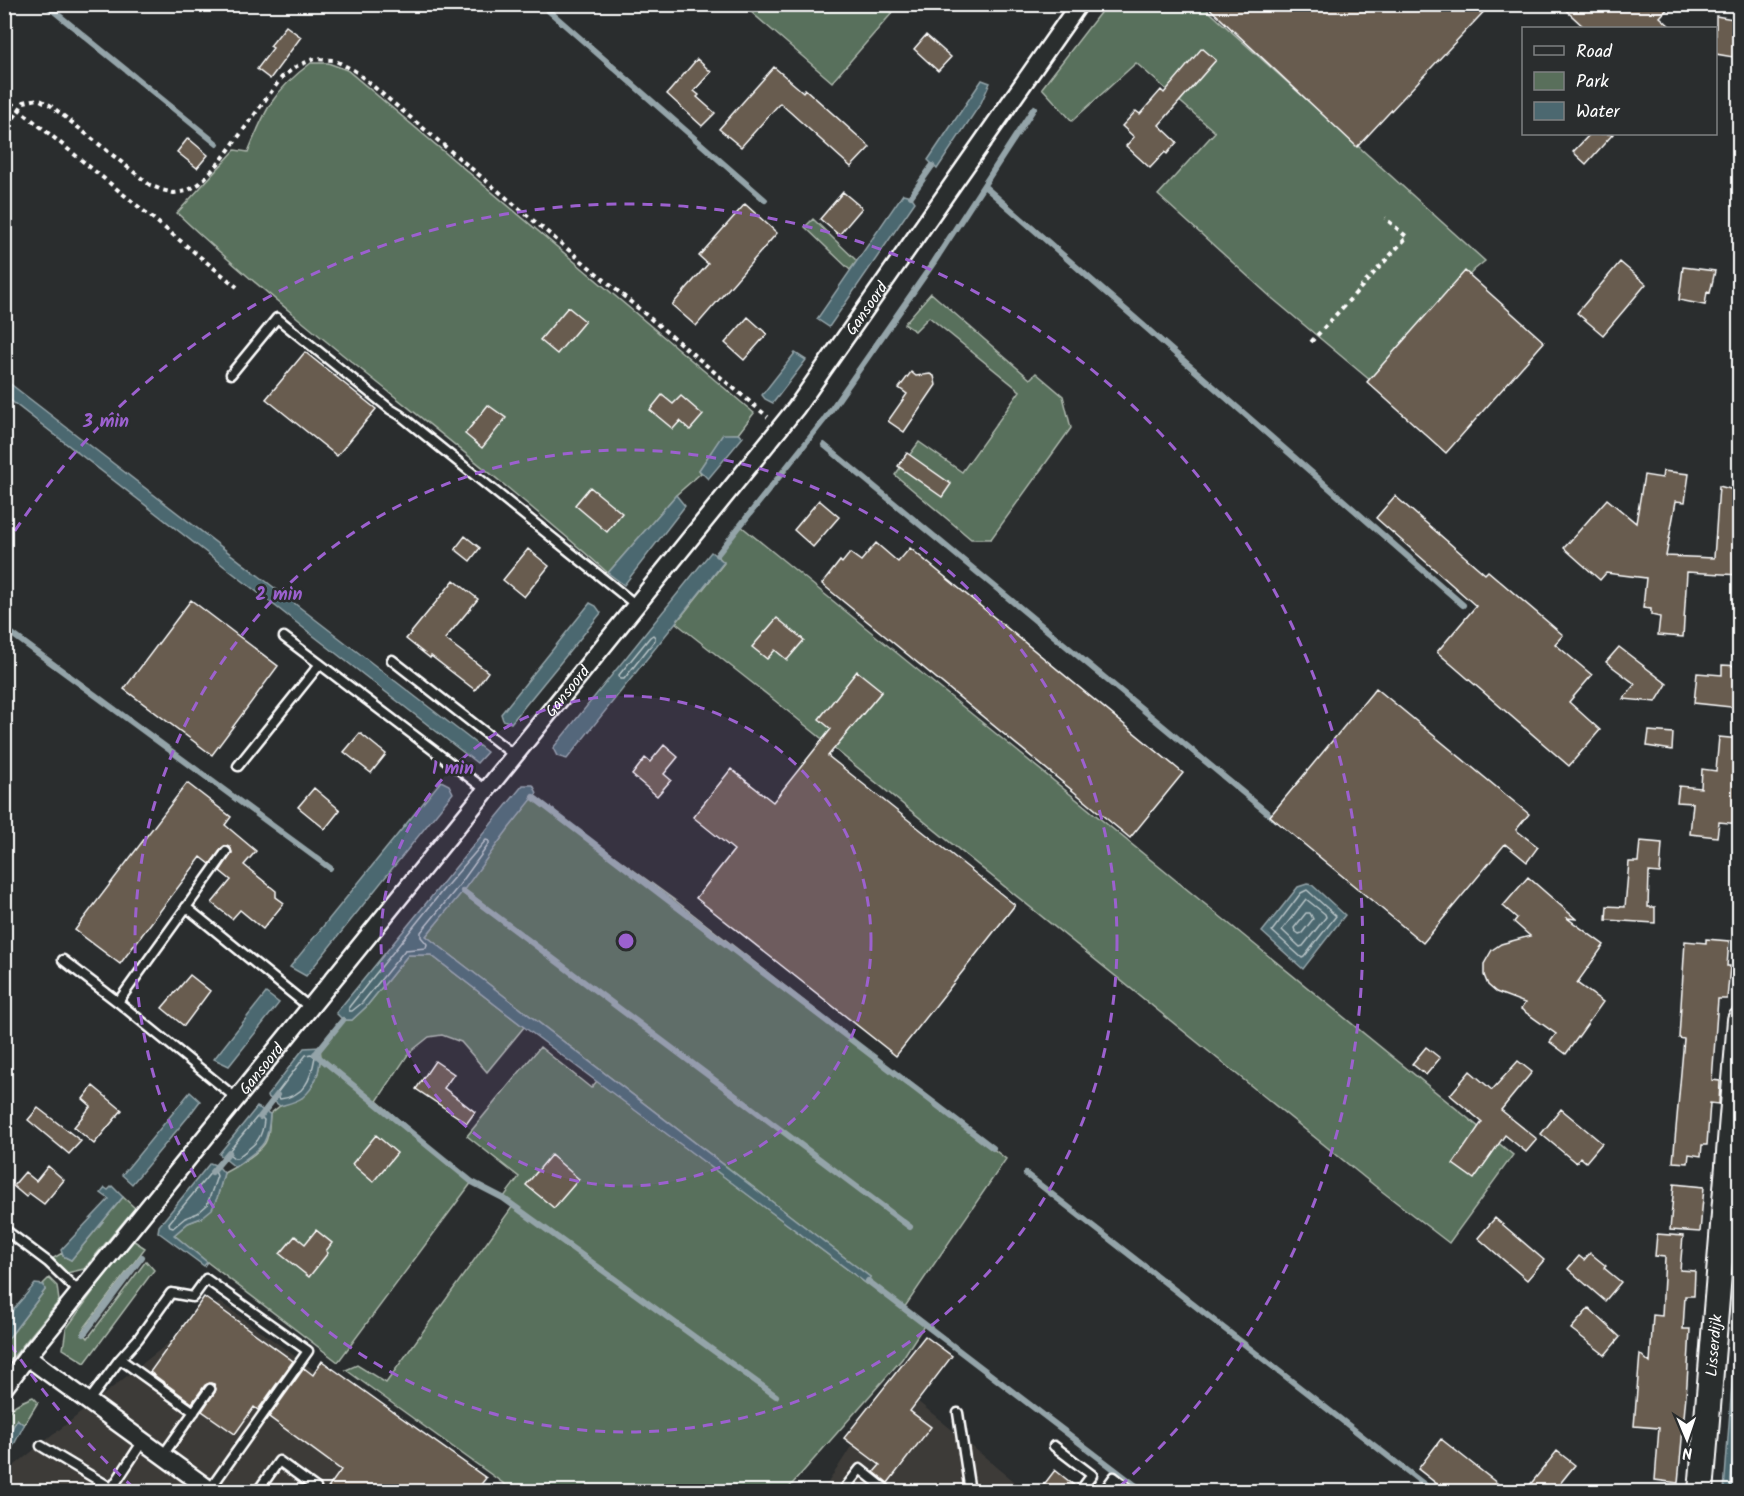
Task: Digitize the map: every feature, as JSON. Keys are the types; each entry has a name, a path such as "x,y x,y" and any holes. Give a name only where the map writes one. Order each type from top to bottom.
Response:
{"street":[{"name":"Gansoord","path":"4,1388 309,1007 780,427 810,388 1078,5"},
{"name":"Lisserdijk","path":"1701,1491 1740,1020"},
{"path":"27,1357 212,1490"}],"lane":[{"path":"231,374 277,318 636,605"},
{"path":"284,637 486,790"},
{"path":"392,660 514,755"},
{"path":"238,766 320,664"},
{"path":"118,1002 226,852"},
{"path":"186,907 309,1007"},
{"path":"63,960 236,1098"},
{"path":"4,1229 48,1262 79,1292"},
{"path":"88,1402 171,1293 193,1297 206,1279 308,1351 212,1490"},
{"path":"120,1359 194,1412"},
{"path":"163,1455 210,1389"},
{"path":"958,1413 970,1491"},
{"path":"41,1446 115,1490 143,1441"},
{"path":"1054,1446 1092,1475 1079,1491"},
{"path":"257,1491 279,1461 316,1488 313,1491"},
{"path":"842,1491 860,1469 889,1491"},
{"path":"1103,1491 1114,1477 1133,1491"}],"path":[{"path":"4,133 24,102 38,99 50,105 150,185 174,193 187,191 199,184 220,162 282,77 297,66 314,59 334,60 355,71 780,427"},
{"path":"4,97 237,288"},
{"path":"1311,342 1407,237 1385,218"}],"shaded area":[{"path":"220,1302 481,1491 5,1492 5,1473"},
{"path":"893,1381 1026,1491 822,1492"}],"green space":[{"path":"743,5 899,5 832,82"},
{"path":"1106,5 1202,5 1485,261 1371,381 1273,299 1158,195 1215,132 1136,63 1072,121 1042,88"},
{"path":"311,63 328,63 347,70 754,413 738,434 723,435 699,470 701,473 676,495 608,573 496,478 272,297 177,213 235,150 248,152 265,113 279,92"},
{"path":"813,219 857,261 850,270 805,227"},
{"path":"931,293 1030,379 1036,373 1063,396 1071,428 991,539 971,539 895,475 919,442 962,472 1020,391 929,317 915,331 904,324"},
{"path":"741,526 1513,1155 1449,1243 1375,1186 676,623 724,563 717,555"},
{"path":"533,797 676,901 1006,1159 904,1308 925,1324 902,1359 786,1491 514,1491 346,1370 357,1365 386,1383 513,1206 503,1198 519,1177 467,1136 540,1047 591,1088 597,1081 867,1284 870,1277 426,936"},
{"path":"408,955 431,955 524,1027 487,1072 461,1042 442,1035 429,1037 409,1053 377,1101 472,1182 338,1362 174,1235 188,1223 201,1218 217,1198 224,1173 262,1147 268,1136 270,1114 280,1106 302,1098 318,1073 320,1047 343,1020 352,1020 366,1007"},
{"path":"123,1197 135,1208 84,1269 67,1273 52,1259 62,1253 71,1260"},
{"path":"131,1239 145,1248 82,1331 88,1338 146,1261 154,1270 85,1363 63,1349 66,1329"},
{"path":"49,1278 57,1286 59,1301 5,1367 5,1343 45,1290 43,1284"},
{"path":"33,1397 38,1402 24,1425 17,1419 5,1443 8,1413 16,1405"}],"water":[{"path":"982,80 990,83 981,103 937,169 928,160"},
{"path":"903,194 911,196 915,202 829,327 817,319"},
{"path":"795,353 806,360 773,403 765,399 762,395"},
{"path":"4,379 487,752 477,763 5,396"},
{"path":"723,434 738,434 743,437 708,479 699,470"},
{"path":"676,495 685,506 624,585 608,573"},
{"path":"711,552 724,562 567,759 557,756 553,748"},
{"path":"590,603 596,606 601,613 511,723 503,720 501,714"},
{"path":"441,781 449,785 453,793 306,976 290,967"},
{"path":"523,785 533,785 537,793 426,936 870,1277 867,1284 431,955 408,955 366,1007 352,1020 343,1020 336,1013"},
{"path":"1312,885 1345,915 1303,969 1262,932 1298,887"},
{"path":"266,993 279,1003 229,1066 214,1059"},
{"path":"320,1047 318,1074 312,1087 303,1097 280,1106 267,1096 304,1048"},
{"path":"190,1092 200,1101 132,1184 122,1175"},
{"path":"257,1107 270,1114 265,1141 257,1151 235,1167 219,1154"},
{"path":"210,1163 218,1166 224,1173 212,1209 201,1218 188,1223 174,1235 207,1262 204,1266 158,1232 159,1226"},
{"path":"112,1186 123,1197 71,1260 63,1256 61,1250 109,1199 101,1193 105,1188 108,1190"},
{"path":"35,1284 44,1285 45,1290 5,1343 5,1319"},
{"path":"1739,1291 1739,1491 1724,1491"},
{"path":"17,1419 24,1425 5,1462 5,1443"}],"building":[{"path":"1205,4 1491,4 1357,147"},
{"path":"1559,4 1672,4 1660,17 1671,27 1584,27"},
{"path":"1716,16 1739,20 1733,57 1717,54"},
{"path":"286,26 301,37 270,79 257,69 273,48 270,46"},
{"path":"926,35 951,57 938,71 914,49"},
{"path":"1202,48 1216,60 1159,125 1177,142 1150,168 1126,146 1134,137 1122,126 1136,111 1140,114 1161,90 1164,93"},
{"path":"697,59 711,72 694,91 699,95 697,97 715,113 702,126 667,94"},
{"path":"774,67 803,92 805,89 870,147 851,167 780,103 741,147 719,129"},
{"path":"1589,135 1612,135 1586,164 1573,152"},
{"path":"188,138 208,155 197,168 177,152"},
{"path":"843,192 862,208 839,235 820,219"},
{"path":"745,204 777,233 696,326 672,305 708,264 699,256"},
{"path":"1620,262 1646,284 1603,335 1577,313"},
{"path":"1683,267 1715,271 1705,305 1679,300"},
{"path":"1465,271 1544,342 1446,453 1367,382"},
{"path":"568,307 585,321 557,354 540,340"},
{"path":"748,317 767,334 744,360 725,343"},
{"path":"305,352 376,409 337,456 266,399"},
{"path":"911,372 916,376 930,374 934,376 936,385 904,432 888,421 907,394 899,388"},
{"path":"662,395 673,404 681,396 703,415 690,430 680,421 673,429 650,410"},
{"path":"488,405 506,418 482,448 465,434"},
{"path":"907,453 951,484 942,497 898,466"},
{"path":"1663,471 1689,474 1685,502 1676,501 1666,556 1714,558 1719,486 1738,491 1737,502 1740,503 1740,575 1687,572 1683,637 1658,635 1660,617 1651,615 1651,609 1643,608 1646,578 1606,573 1600,580 1564,548 1607,499 1636,523 1644,475 1662,478"},
{"path":"590,487 622,513 607,532 575,505"},
{"path":"1395,496 1485,574 1488,571 1563,635 1555,644 1592,675 1569,702 1600,730 1569,766 1437,652 1476,606 1376,518"},
{"path":"819,500 839,517 813,547 794,530"},
{"path":"465,536 480,548 470,561 455,549"},
{"path":"876,543 898,562 910,548 1183,773 1130,838 822,584 840,561 842,563 850,553 861,561"},
{"path":"528,549 549,566 524,597 503,580"},
{"path":"454,580 478,599 445,639 488,672 475,690 406,639"},
{"path":"191,600 278,666 212,755 124,689"},
{"path":"777,618 804,640 787,660 775,650 767,659 752,647"},
{"path":"1619,647 1667,684 1656,702 1623,699 1635,684 1606,662"},
{"path":"1722,665 1740,666 1740,708 1694,703 1697,673 1722,675"},
{"path":"857,671 882,691 828,756 1015,905 896,1056 696,898 734,850 693,817 731,769 773,802 831,729 819,719"},
{"path":"1376,688 1529,814 1516,830 1538,847 1527,862 1505,844 1423,943 1270,816"},
{"path":"1649,731 1673,733 1672,750 1647,746"},
{"path":"360,733 386,754 371,773 344,752"},
{"path":"1719,737 1740,739 1740,824 1719,822 1717,837 1690,834 1693,803 1677,802 1679,786 1701,788 1702,769 1716,771"},
{"path":"664,745 678,757 664,774 671,780 657,796 632,775 645,758 650,762"},
{"path":"187,783 231,817 225,825 256,851 244,865 276,891 276,897 284,903 263,929 240,910 232,919 212,903 231,880 220,871 232,853 230,847 224,846 210,864 201,857 120,964 75,930"},
{"path":"314,788 340,810 325,829 298,807"},
{"path":"1640,841 1662,843 1660,873 1649,872 1648,907 1655,907 1655,923 1606,920 1607,906 1625,907 1629,862 1638,862"},
{"path":"1528,877 1576,919 1567,918 1604,945 1577,983 1603,1002 1566,1054 1550,1042 1556,1034 1521,1009 1525,1003 1496,992 1488,985 1484,975 1484,964 1492,950 1501,944 1530,936 1514,922 1517,918 1503,906"},
{"path":"1706,939 1729,941 1727,966 1730,966 1727,999 1718,999 1712,1080 1720,1081 1719,1104 1710,1103 1707,1145 1702,1145 1701,1156 1689,1154 1688,1163 1673,1162 1684,1039 1679,1038 1685,941 1706,943"},
{"path":"190,975 210,991 184,1026 162,1008"},
{"path":"1426,1047 1440,1058 1426,1075 1412,1064"},
{"path":"435,1061 454,1074 444,1088 475,1112 467,1123 416,1089"},
{"path":"1518,1061 1532,1072 1501,1110 1537,1139 1526,1152 1505,1135 1474,1179 1453,1164 1482,1122 1450,1095 1470,1071 1492,1090"},
{"path":"93,1086 122,1110 94,1144 74,1127 91,1106 83,1099"},
{"path":"38,1108 81,1141 69,1154 28,1120"},
{"path":"1561,1109 1602,1143 1586,1162 1580,1157 1576,1163 1541,1134"},
{"path":"376,1135 397,1153 373,1182 352,1164"},
{"path":"551,1155 579,1179 554,1208 526,1185"},
{"path":"48,1166 64,1180 44,1204 29,1193 26,1197 13,1186 25,1172 36,1181"},
{"path":"1674,1184 1704,1187 1700,1232 1670,1230"},
{"path":"1495,1218 1544,1260 1527,1280 1478,1238"},
{"path":"316,1230 332,1243 326,1251 328,1253 309,1277 280,1254 295,1236 305,1244"},
{"path":"1657,1234 1683,1236 1680,1270 1695,1271 1694,1296 1685,1296 1683,1329 1690,1329 1678,1483 1655,1480 1659,1428 1634,1426 1640,1354 1650,1363 1653,1315 1662,1316 1665,1257 1655,1256"},
{"path":"1590,1253 1621,1282 1605,1301 1568,1269 1579,1256 1584,1260"},
{"path":"204,1297 293,1361 258,1410 254,1407 235,1434 202,1411 215,1392 214,1384 205,1385 192,1403 150,1372"},
{"path":"1589,1308 1620,1337 1605,1355 1571,1329"},
{"path":"925,1336 952,1356 910,1411 931,1427 888,1483 874,1472 880,1465 844,1438"},
{"path":"322,1361 486,1478 476,1491 326,1491 341,1470 269,1417 304,1368 313,1375"},
{"path":"1441,1439 1507,1491 1446,1491 1418,1469"},
{"path":"1557,1451 1575,1465 1554,1491 1525,1491"},
{"path":"1055,1470 1075,1486 1073,1491 1039,1491"}],"waterway":[{"path":"45,4 217,144"},
{"path":"541,4 765,200"},
{"path":"717,555 824,420 934,262 1034,108"},
{"path":"911,196 932,166"},
{"path":"984,186 1463,605"},
{"path":"824,445 1276,820"},
{"path":"4,628 330,868"},
{"path":"533,797 993,1148"},
{"path":"463,891 910,1227"},
{"path":"317,1052 343,1020"},
{"path":"315,1054 472,1182 503,1198 776,1396"},
{"path":"260,1117 277,1095"},
{"path":"212,1172 229,1152"},
{"path":"1026,1174 1434,1492"},
{"path":"84,1334 142,1257"},
{"path":"868,1281 1144,1492"}]}
